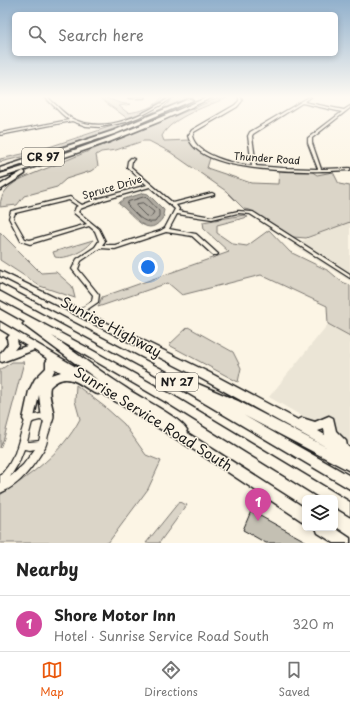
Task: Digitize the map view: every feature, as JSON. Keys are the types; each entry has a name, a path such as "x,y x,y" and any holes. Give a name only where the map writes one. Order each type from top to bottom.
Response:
{"highway":[{"name":"CR 97","path":"0,170 86,142 139,122"},
{"name":"CR 97","path":"0,176 66,156 134,131 151,122"},
{"path":"0,164 86,142"},
{"path":"0,188 28,171 66,156"},
{"path":"0,269 10,277"},
{"path":"0,273 206,376 350,453"},
{"name":"Sunrise Highway","path":"0,287 166,376 350,482"},
{"path":"4,306 123,392 173,423 203,449"},
{"name":"NY 27","path":"4,306 176,403 327,495"},
{"name":"Sunrise Service Road South","path":"0,325 152,417 302,514"},
{"path":"0,330 72,375 107,395 152,417"},
{"path":"1,358 13,345 12,338"},
{"path":"1,358 30,349"},
{"path":"29,419 38,384 50,371 52,366 51,362"},
{"path":"48,419 48,409 44,392 46,386 56,377 72,375"},
{"path":"166,376 214,395 302,442 350,465"},
{"path":"284,417 316,427 329,421 329,428 332,436 350,453"},
{"path":"338,502 350,509"},
{"path":"328,531 346,543"}],"street":[{"path":"0,134 60,122"},
{"path":"84,122 92,124 120,122"},
{"name":"Thunder Road","path":"207,122 193,130 190,140 197,147 220,161 238,166 254,167 320,170 350,169"},
{"path":"254,167 250,136 251,133 269,122"},
{"path":"320,170 310,143 310,138 330,122"},
{"name":"Spruce Drive","path":"132,159 129,167 177,209 175,212"},
{"name":"Spruce Drive","path":"98,246 102,241 97,230 76,212 80,206 150,186"},
{"path":"172,205 212,194"},
{"name":"Spruce Drive","path":"80,206 70,198 12,212 10,218 23,240 30,242 90,224"},
{"path":"165,230 167,229 175,212 212,218 238,212 251,213 350,276"},
{"path":"80,312 95,302 96,295 75,269 79,260 98,246 115,247 165,230 194,235 215,254"},
{"path":"0,483 11,469 22,445 29,419 40,417 48,419 42,444 38,453 26,469 15,479 0,489"},
{"path":"22,445 30,446 42,444"}],"shaded area":[{"path":"125,122 131,122 50,150 0,162 0,159 40,150"},
{"path":"159,122 175,122 162,136 164,141 189,140 210,158 207,168 251,183 278,184 279,170 311,171 317,175 333,172 339,184 350,186 350,222 306,238 293,237 250,210 244,209 226,191 170,152 149,141 143,141 116,150 101,152 96,155 98,166 91,171 66,179 57,187 24,196 17,205 0,207 0,202 7,189 23,178"},
{"path":"244,215 248,217 217,225 217,233 233,244 247,246 269,230 290,252 329,271 342,282 350,285 350,336 328,324 327,306 261,275 182,295 168,283 98,307 102,297 229,252 204,229 203,222"},
{"path":"350,221 350,281 293,245"},
{"path":"0,232 41,273 56,272 72,286 75,298 40,286 0,260"},
{"path":"93,240 82,251 71,256 60,258 55,257 53,252"},
{"path":"350,297 350,444 269,397"},
{"path":"188,327 233,352 241,368 238,382 169,345"},
{"path":"12,362 24,362 0,448 0,370"},
{"path":"76,385 105,407 124,424 146,455 161,461 148,489 108,543 0,543 0,495 35,471 55,452 73,431 80,419 75,401"},
{"path":"179,502 187,505 159,543 146,543"}],"water":[{"path":"144,193 148,194 164,210 164,216 152,227 147,227 142,224 119,204 124,199"}],"building":[{"path":"251,511 309,543 266,543 243,530"}],"place":[{"name":"Shore Motor Inn","path":"258,521"}]}
